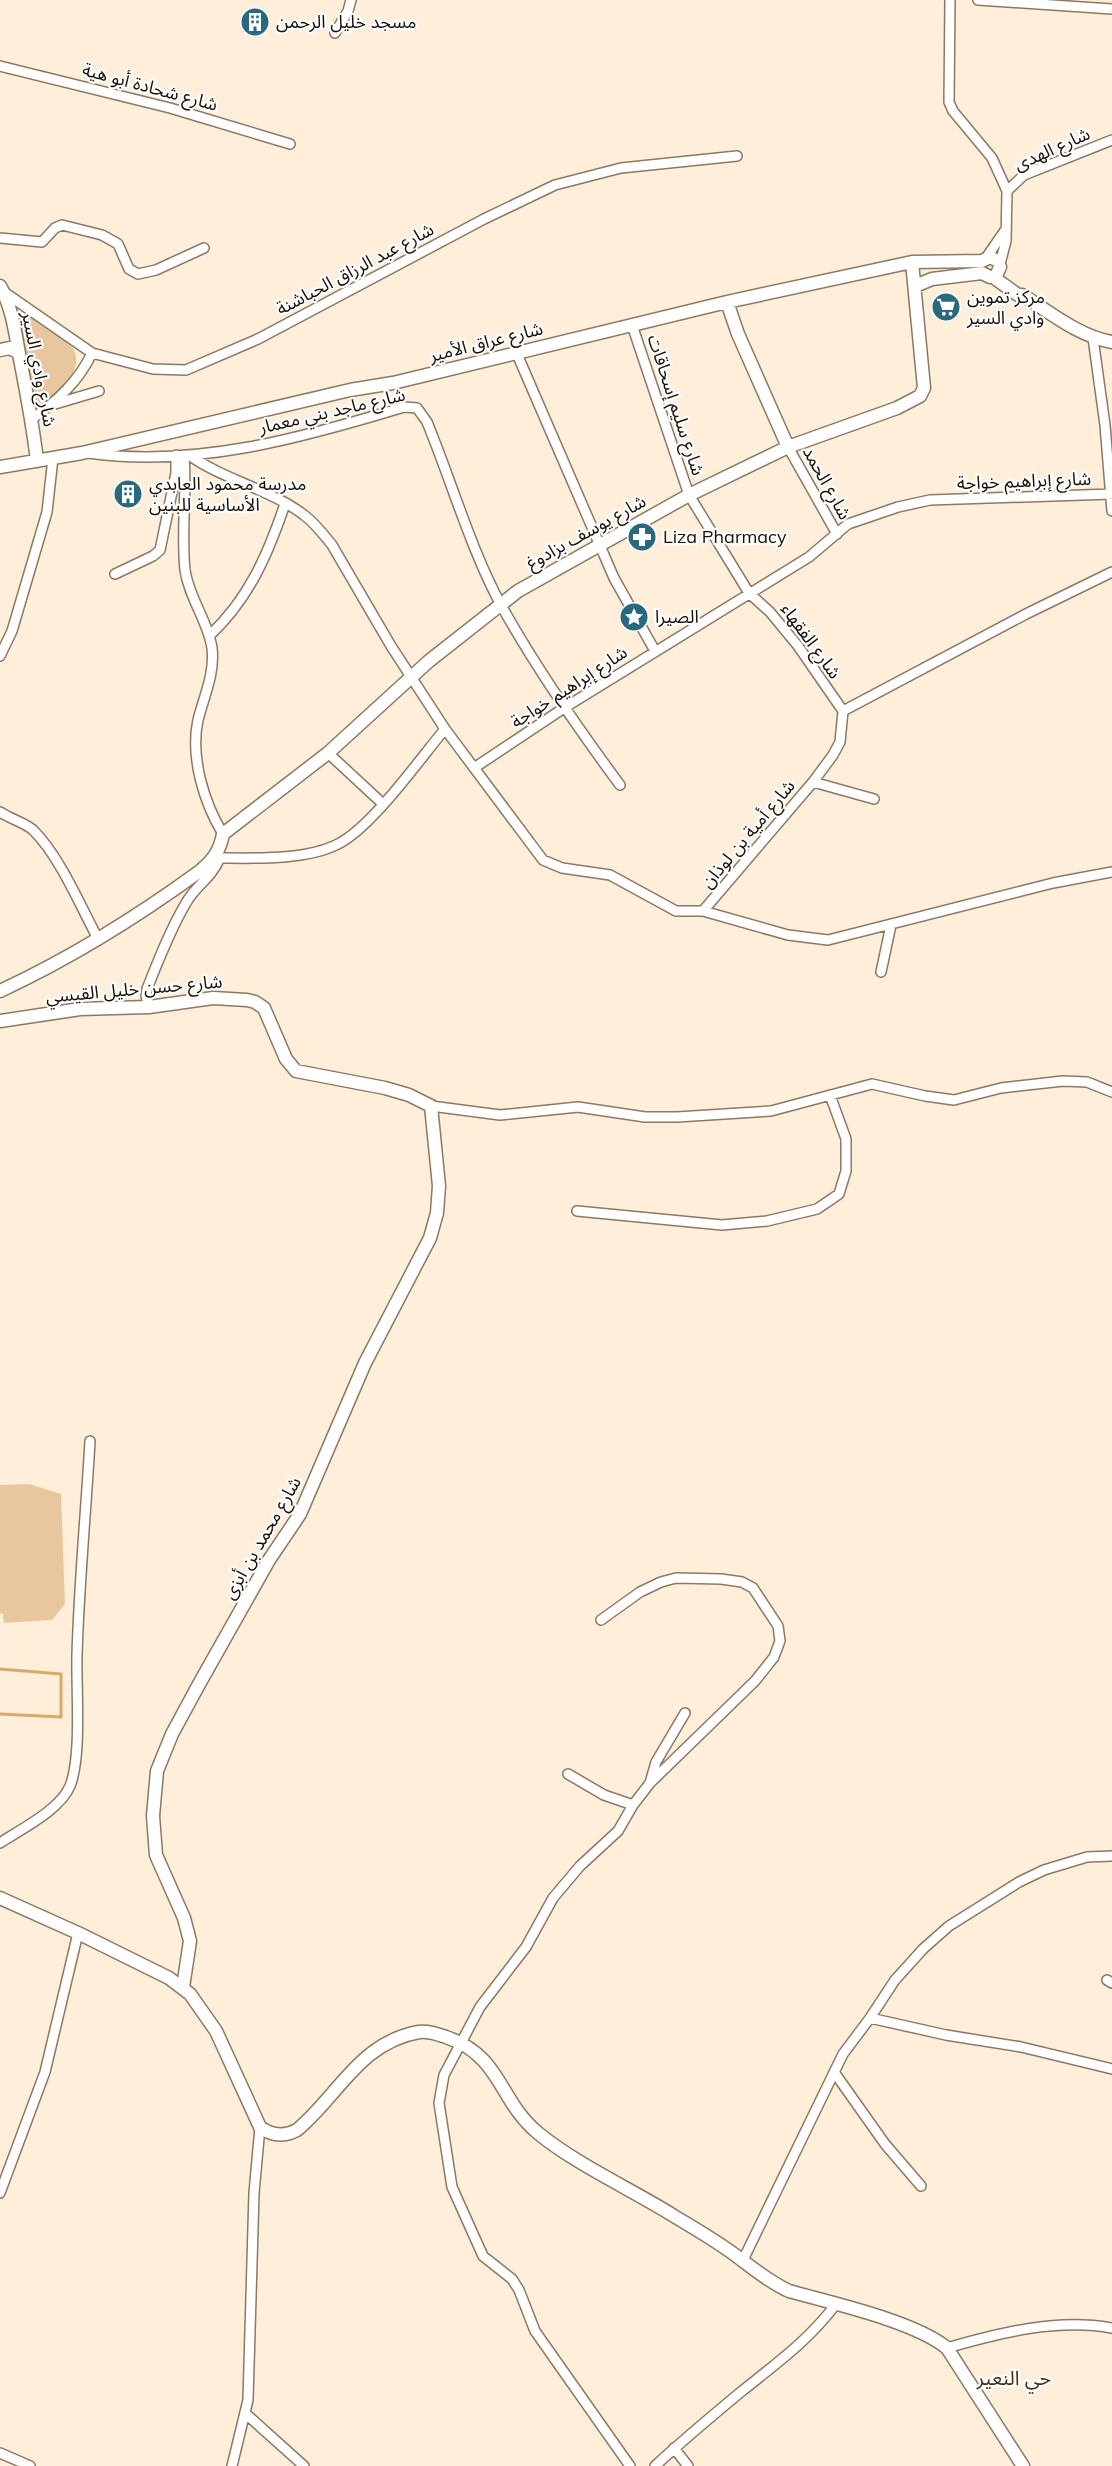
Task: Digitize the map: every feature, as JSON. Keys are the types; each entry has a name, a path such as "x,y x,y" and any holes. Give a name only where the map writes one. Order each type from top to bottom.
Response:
{"main road":[{"name":"شارع عراق الأمير","path":"4,462 37,461 82,453 516,354 727,302 912,262 991,267"},
{"path":"912,262 915,286 932,279 991,267 1018,295 1022,295 1093,338 1112,342"},
{"name":"شارع يوسف بزادوغ","path":"224,834 328,753 411,678 500,604 542,576 601,546 689,495 788,447 897,408 922,393 915,286"},
{"name":"شارع وادي السير","path":"1,289 19,353 32,419 37,461"},
{"path":"727,302 738,333 788,447"},
{"path":"0,350 9,348 19,353"},
{"path":"217,858 224,834"},
{"name":"شارع حسن خليل القيسي","path":"0,992 54,965 98,939 217,858"},
{"name":"شارع حسن خليل القيسي","path":"0,1021 80,1009 149,1007 213,998 255,1002 264,1008 286,1059 296,1071 385,1088 409,1095 430,1106"},
{"name":"شارع محمد بن أبزى","path":"183,1987 190,1941 184,1918 156,1855 153,1816 157,1771 172,1734 198,1686 269,1560 300,1514 365,1363 430,1238 437,1213 439,1186 430,1106"},
{"path":"0,1898 132,1959 183,1987 201,2008 216,2031 260,2127 272,2134 280,2135 297,2130 366,2057 405,2036 428,2032 461,2042 487,2062 521,2116 536,2132 555,2146 674,2216 743,2260 773,2283 789,2291 920,2332 947,2348 1023,2466"}],"street":[{"path":"335,33 348,11 351,0"},
{"path":"950,0 949,102 953,111 992,158 1008,191 1005,248 991,267"},
{"path":"978,0 1112,9"},
{"name":"شارع شحادة أبو هية","path":"0,66 170,108 290,144"},
{"name":"شارع الهدى","path":"1008,191 1024,175 1112,140"},
{"name":"شارع عبد الرزاق الحباشنة","path":"1,289 92,353 153,369 186,370 258,339 483,219 555,184 621,168 736,156"},
{"path":"0,238 42,242 55,228 67,225 112,240 121,248 129,269 138,274 156,270 204,248"},
{"path":"991,267 1006,229"},
{"name":"شارع سليم إسحاقات","path":"632,325 689,495 749,592"},
{"path":"1093,338 1105,425 1112,510"},
{"path":"32,419 53,405 80,375 92,353"},
{"path":"516,354 619,589 655,651"},
{"path":"53,405 99,391"},
{"name":"شارع ماجد بني معمار","path":"183,455 298,437 404,407 417,408 427,422 483,568 500,604"},
{"name":"شارع الحمد","path":"788,447 837,534"},
{"path":"82,453 114,457 183,455"},
{"path":"115,574 153,556 160,550 177,466 183,455"},
{"path":"183,455 186,485 186,570 190,591 212,648 211,673 198,722 196,741 206,795 224,834"},
{"name":"شارع أمية بن لوذان","path":"183,455 306,516 332,545 411,678 445,729 543,860 554,866 593,871 617,878 676,911 702,911 813,782 833,755 840,742 843,711"},
{"path":"0,656 12,631 47,512 53,458"},
{"name":"شارع إبراهيم خواجة","path":"474,768 564,708 809,557 848,524 908,504 930,500 1111,494"},
{"path":"209,636 231,614 249,588 266,556 285,504"},
{"path":"843,711 1026,614 1112,572"},
{"name":"شارع الفقهاء","path":"749,592 770,612 798,646 843,711"},
{"path":"500,604 564,708 620,784"},
{"path":"149,1007 146,992 182,912 192,895 210,877 217,858 283,856 327,848 349,837 383,804 445,729"},
{"path":"328,753 383,804"},
{"path":"813,782 874,799"},
{"path":"0,812 27,826 39,837 74,893 98,939"},
{"path":"702,911 788,935 820,940 836,939 1053,883 1112,872"},
{"path":"881,972 891,925"},
{"name":"شارع حسن خليل القيسي","path":"430,1106 500,1115 578,1107 645,1117 677,1117 771,1111 872,1084 954,1100 1001,1088 1063,1080 1087,1082 1112,1092"},
{"path":"577,1211 722,1225 767,1221 817,1209 839,1194 846,1171 846,1139 830,1095"},
{"path":"0,1843 55,1806 66,1794 73,1775 76,1743 77,1654 90,1441"},
{"path":"601,1620 640,1592 660,1582 676,1578 708,1578 741,1582 753,1588 778,1626 780,1641 770,1664 744,1693 650,1783 633,1805 618,1831 580,1866 553,1898 526,1947 480,2007 444,2075 439,2103 452,2187 483,2256 512,2279 519,2290 535,2331 630,2466"},
{"path":"650,1783 656,1762 685,1713"},
{"path":"568,1774 604,1795 633,1805"},
{"path":"743,2260 843,2054 896,1980 923,1948 979,1905 1044,1870 1087,1857 1112,1856"},
{"path":"0,2193 45,2072 78,1933"},
{"path":"870,2018 1112,2069"},
{"path":"834,2072 885,2144 921,2186"},
{"path":"232,2466 248,2400 254,2193 260,2127"},
{"path":"655,2466 802,2344 836,2304"},
{"path":"947,2348 1002,2332 1064,2326 1112,2328"},
{"path":"245,2413 304,2466"},
{"path":"674,2448 688,2466"},
{"path":"0,2453 30,2466"}],"shaded area":[{"path":"29,315 34,316 63,338 76,354 74,372 69,380 55,396 40,406 33,402 19,322"},
{"path":"29,1484 61,1494 65,1604 52,1620 4,1623 3,1614 0,1613 0,1485"}],"waterway":[{"path":"0,1669 61,1674 61,1717 0,1714"}],"place":[{"name":"مسجد خليل الرحمن","path":"255,22"},
{"name":"مركز تموين وادي السير","path":"946,307"},
{"name":"مدرسة محمود العابدي الأساسية للبنين","path":"128,494"},
{"name":"Liza Pharmacy","path":"642,537"},
{"name":"الصيرا","path":"634,617"}],"district":[{"name":"حي النعير","path":"1014,2378"}]}
